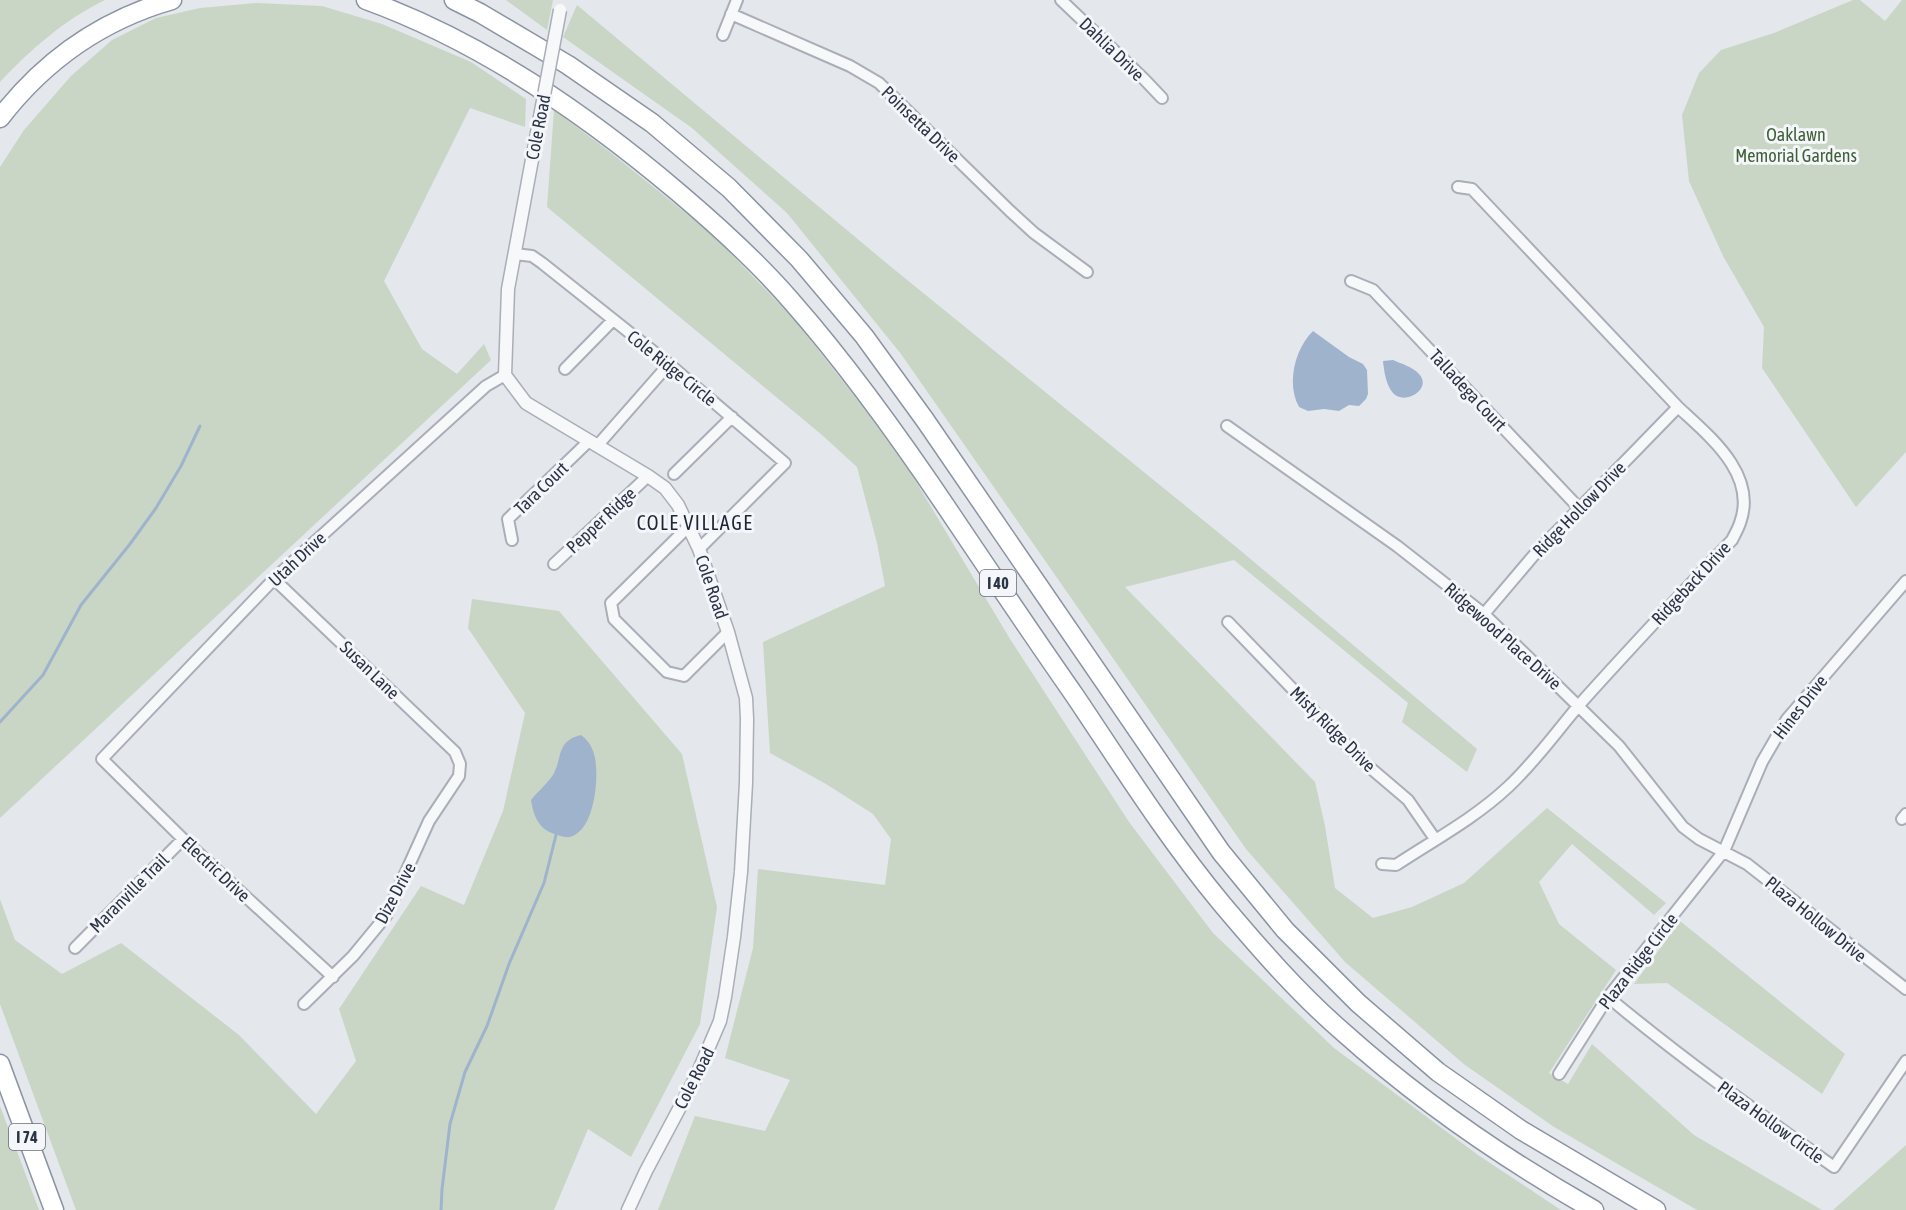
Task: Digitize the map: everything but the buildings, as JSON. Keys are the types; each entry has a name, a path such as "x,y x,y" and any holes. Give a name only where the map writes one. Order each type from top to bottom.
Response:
{"highway":[{"path":"0,118 27,85 80,41 127,15 172,0"},
{"name":"I 40","path":"454,0 568,65 652,123 729,188 799,259 864,336 925,420 1221,852 1285,930 1341,987 1438,1072 1521,1130 1656,1210"},
{"name":"I 40","path":"365,1 448,36 512,70 581,115 652,170 724,232 792,301 854,376 1167,832 1220,901 1277,967 1340,1029 1407,1087 1479,1140 1556,1189 1594,1210"},
{"name":"I 74","path":"0,1064 54,1210"}],"street":[{"path":"723,35 737,0"},
{"name":"Dahlia Drive","path":"1062,0 1162,98"},
{"name":"Cole Road","path":"561,5 508,289 505,375 526,403 648,476 665,488 678,504 699,549 724,635 742,679 747,719 741,872 734,937 720,1021 696,1077 628,1210"},
{"name":"Poinsetta Drive","path":"731,14 850,66 879,83 1034,233 1087,272"},
{"name":"Ridgeback Drive","path":"1382,864 1396,865 1476,813 1509,786 1579,706 1732,540 1741,521 1744,499 1741,481 1730,460 1706,433 1678,407 1472,189 1458,187"},
{"name":"Cole Ridge Circle","path":"515,254 532,256 542,263 669,364 785,464 699,549"},
{"name":"Talladega Court","path":"1351,281 1373,290 1579,508"},
{"path":"565,369 612,320"},
{"path":"595,444 669,364"},
{"name":"Utah Drive","path":"102,759 274,579 486,386 505,375"},
{"name":"Ridge Hollow Drive","path":"1484,614 1534,555 1678,407"},
{"name":"Cole Ridge Circle","path":"674,474 732,417"},
{"name":"Ridgewood Place Drive","path":"1227,426 1397,546 1484,614 1624,753 1683,827 1699,839 1724,851"},
{"name":"Tara Court","path":"512,540 508,519 595,444"},
{"name":"Pepper Ridge","path":"554,564 648,476"},
{"path":"688,526 611,603 614,619 668,672 684,676 724,635"},
{"name":"Susan Lane","path":"274,579 455,752 460,764"},
{"name":"Hines Drive","path":"1724,851 1762,762 1787,719 1906,581"},
{"name":"Misty Ridge Drive","path":"1227,622 1361,760 1408,800 1435,839"},
{"name":"Electric Drive","path":"102,759 183,839 333,977"},
{"name":"Dize Drive","path":"304,1004 353,956 386,916 429,821 459,776 460,764"},
{"name":"Maranville Trail","path":"75,948 183,839"},
{"name":"Plaza Hollow Drive","path":"1724,851 1747,864 1906,989"},
{"name":"Plaza Ridge Circle","path":"1558,1074 1608,997 1724,851"},
{"name":"Plaza Hollow Circle","path":"1608,997 1663,1043 1834,1167 1906,1061"}],"green space":[{"path":"0,0 105,0 49,36 0,82"},
{"path":"506,0 553,0 547,30"},
{"name":"Oaklawn Memorial Gardens","path":"1853,0 1860,0 1885,21 1902,0 1906,0 1906,452 1856,507 1762,368 1764,327 1723,256 1689,181 1682,115 1699,73 1721,50 1774,33"},
{"path":"257,3 322,6 382,24 471,62 526,99 525,127 470,108 384,281 422,349 457,374 484,344 491,360 0,818 0,167 24,130 71,76 112,40 156,18 200,8"},
{"path":"577,5 890,266 1235,546 1477,749 1467,772 1402,722 1408,703 1234,560 1125,587 1315,782 1335,888 1373,918 1412,907 1464,883 1547,808 1666,903 1654,915 1572,844 1539,882 1559,924 1616,970 1549,1073 1568,1084 1592,1044 1694,1135 1822,1210 1697,1210 1554,1127 1465,1065 1345,962 1246,849 901,354 787,213 692,128 563,37"},
{"path":"554,110 713,235 793,318 860,403 912,475 1010,639 1129,822 1213,933 1334,1048 1478,1155 1561,1210 658,1210 695,1116 765,1131 790,1080 725,1058 753,948 758,869 885,885 891,839 873,814 826,784 770,753 763,642 885,586 877,543 857,467 822,435 547,207"},
{"path":"472,599 559,611 682,754 717,907 700,1024 631,1157 588,1129 554,1210 76,1210 0,1004 0,899 15,940 62,974 121,943 239,1035 316,1114 356,1061 339,1009 421,886 464,905 503,811 525,713 468,628"},
{"path":"1680,921 1845,1054 1822,1094 1667,983 1634,984"},
{"path":"0,1106 39,1210 0,1210"},
{"path":"1906,1145 1906,1210 1833,1210"}],"water":[{"path":"1313,331 1349,357 1363,364 1367,370 1368,394 1359,406 1349,405 1339,411 1324,409 1308,411 1299,407 1293,388 1294,367 1301,347"},
{"path":"1393,360 1417,372 1422,380 1420,390 1410,397 1398,397 1391,390 1383,361"},
{"path":"581,735 590,745 595,758 596,778 593,802 585,825 578,833 570,837 563,837 543,828 535,815 531,800 553,775 561,750 567,741"}],"waterway":[{"path":"0,722 43,675 81,605 156,508 181,466 200,426"},
{"path":"441,1210 450,1124 465,1072 487,1026 509,964 544,883 557,831"}],"district":[{"name":"COLE VILLAGE","path":"695,522"}]}
